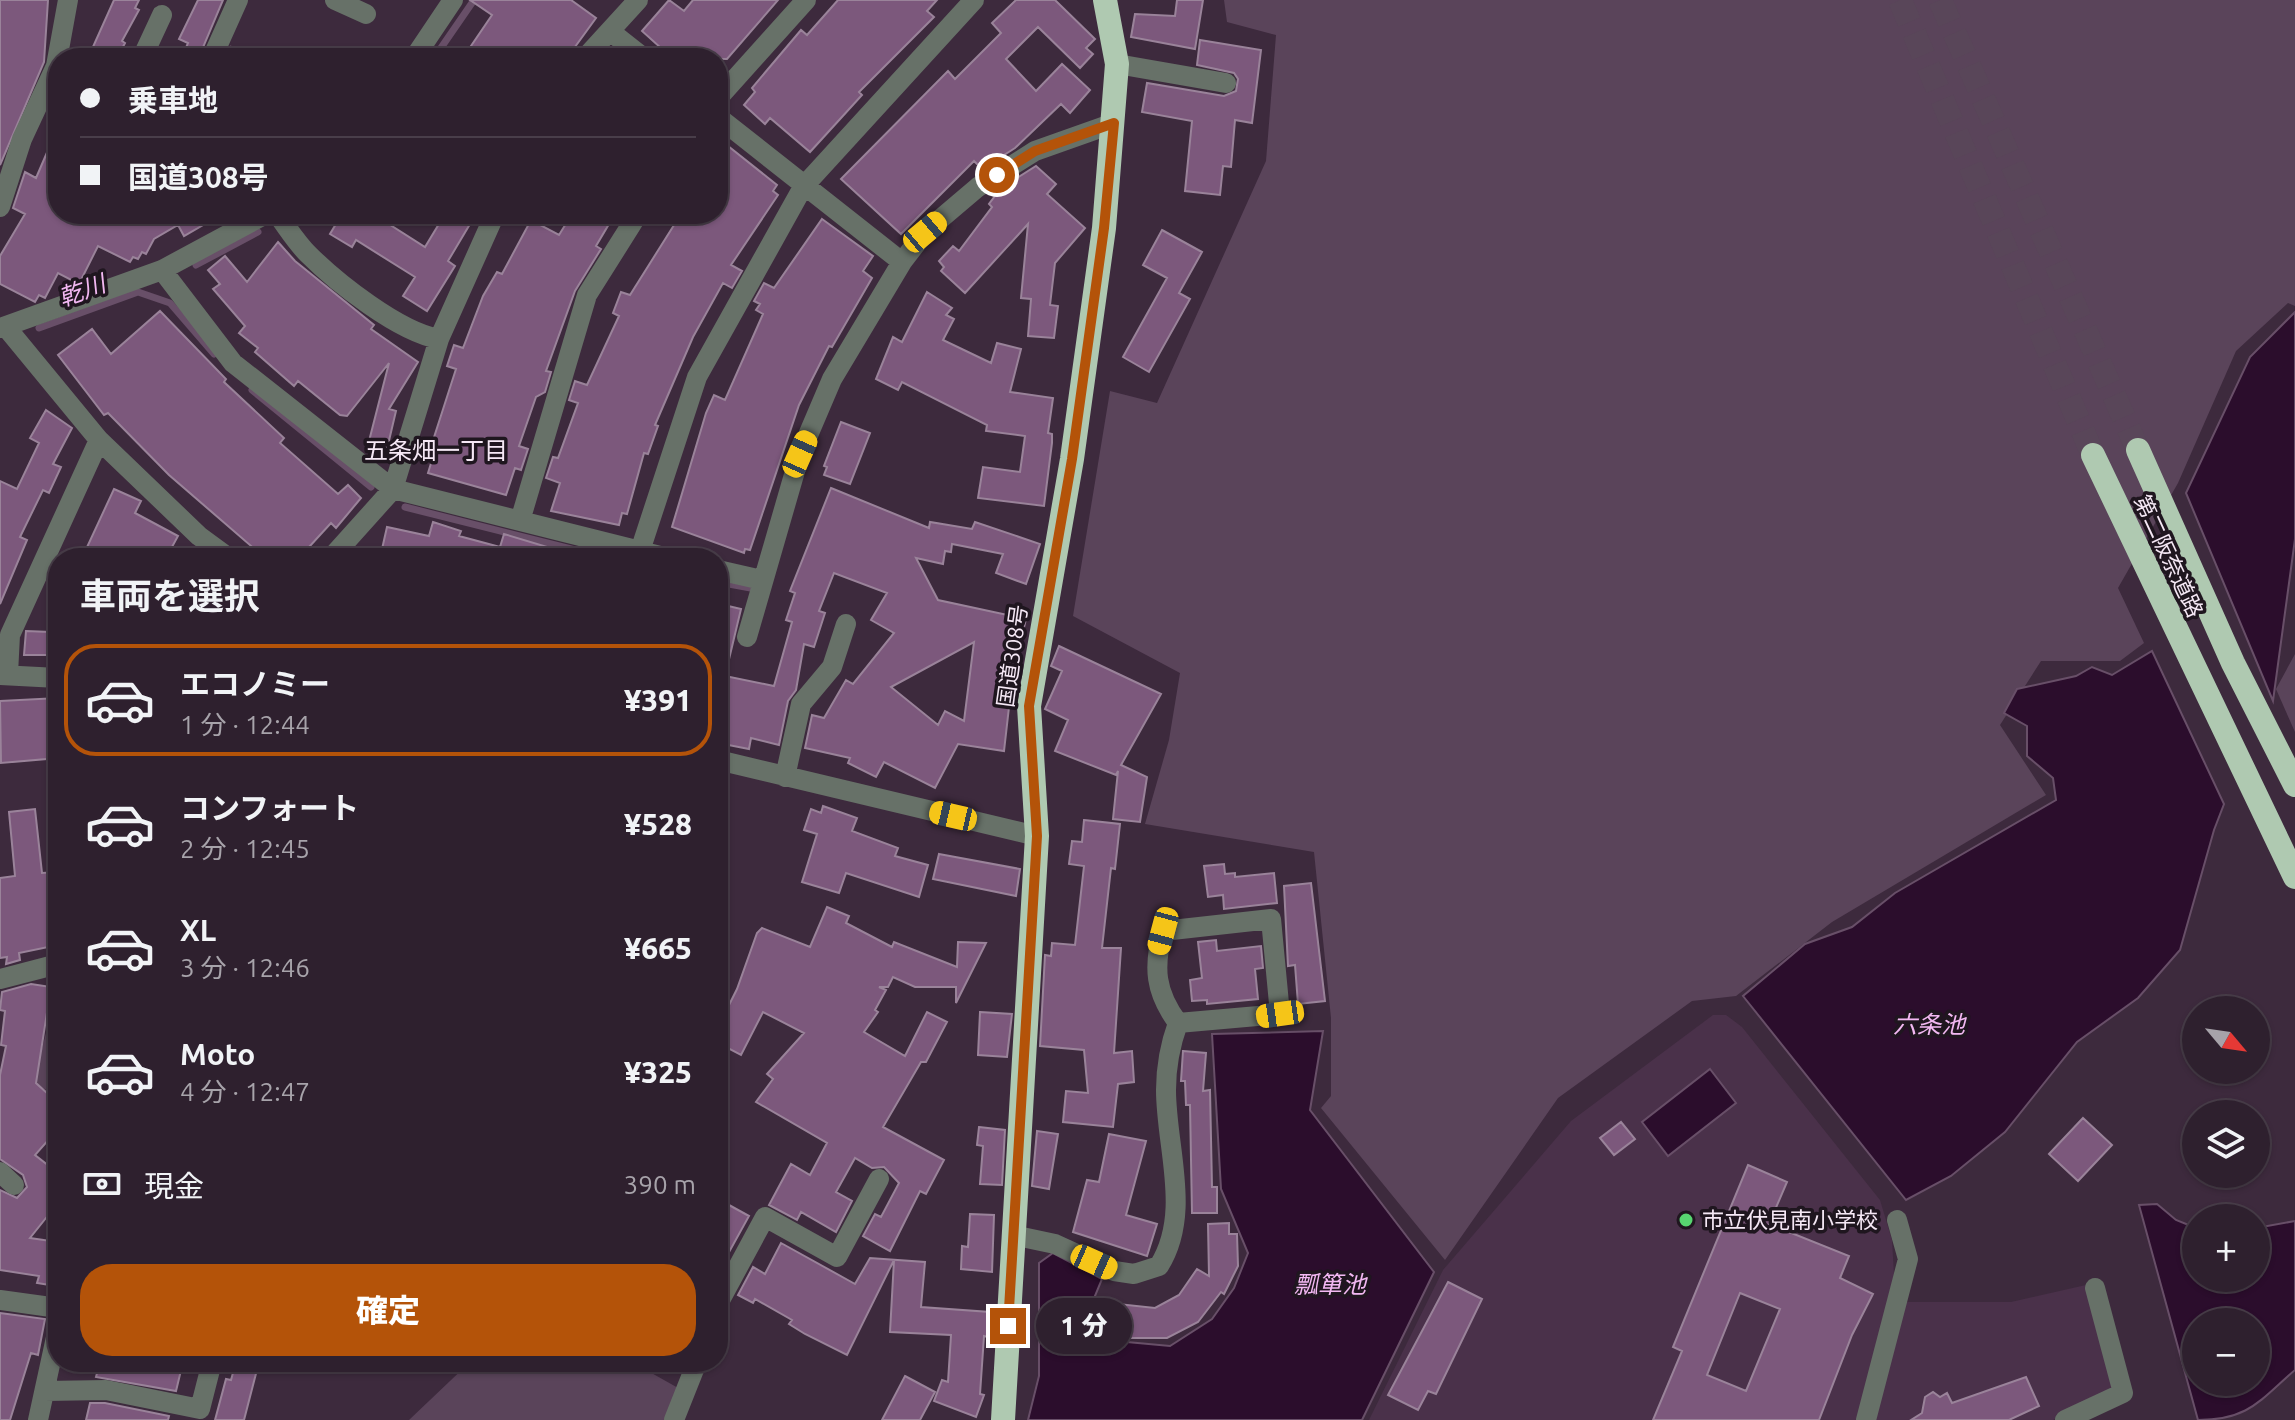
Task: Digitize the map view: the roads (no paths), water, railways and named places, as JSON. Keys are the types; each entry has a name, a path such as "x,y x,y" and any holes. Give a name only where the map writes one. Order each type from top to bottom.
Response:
{"highway":[{"name":"国道308号","path":"1003,1420 1037,836 1029,706 1072,459 1104,228 1117,64 1105,0"},
{"path":"2138,450 2233,663 2295,785"},
{"name":"第二阪奈道路","path":"2093,455 2295,877"}],"street":[{"path":"59,48 68,0"},
{"path":"216,48 238,0"},
{"path":"335,0 366,14"},
{"path":"421,48 453,0"},
{"path":"595,48 638,0"},
{"path":"728,87 806,0"},
{"path":"641,548 697,377 803,187 974,0"},
{"path":"147,48 162,15"},
{"path":"611,32 631,48"},
{"path":"1117,64 1226,83"},
{"path":"0,207 22,139 48,83"},
{"path":"747,637 800,454 832,379 902,262 925,232 978,187 1035,151 1114,123"},
{"path":"728,125 902,262"},
{"path":"215,548 99,440 3,328 162,270 247,224"},
{"path":"284,224 307,254 351,289 419,335 439,339"},
{"path":"340,548 393,489 439,339 491,224"},
{"path":"520,521 587,295 632,224"},
{"path":"162,270 233,363 393,489 628,548"},
{"path":"50,548 99,440"},
{"path":"48,552 10,635 4,675 48,677"},
{"path":"728,572 762,580"},
{"path":"785,777 801,704 832,667 846,624"},
{"path":"728,763 1037,836"},
{"path":"1271,919 1280,1014 1178,1023 1165,1006 1155,977 1155,960 1163,931 1271,919"},
{"path":"0,979 48,967"},
{"path":"1012,1235 1055,1244 1114,1271 1134,1274 1159,1266 1172,1246 1176,1195 1166,1092 1168,1052 1178,1023"},
{"path":"728,1285 765,1217 837,1257 879,1179"},
{"path":"1866,1420 1908,1259 1897,1220"},
{"path":"2065,1420 2123,1393 2095,1288"},
{"path":"0,1300 48,1307"},
{"path":"38,1420 49,1372"},
{"path":"45,1391 106,1390 200,1409 209,1372"},
{"path":"674,1420 693,1372"}],"water":[{"path":"2295,312 2295,539 2273,701 2186,493 2250,357"},
{"name":"六条池","path":"2152,651 2224,804 2180,950 2138,998 2077,1042 2005,1132 1951,1176 1906,1200 1743,996 1805,944 1852,927 1895,893 2056,800 2053,778 2027,756 2027,726 2004,713 2017,689 2076,676 2092,667 2112,675"},
{"name":"瓢箪池","path":"1323,1031 1310,1110 1434,1272 1362,1420 1028,1420 1039,1376 1039,1263 1053,1253 1102,1279 1090,1308 1097,1327 1127,1342 1170,1346 1212,1319 1234,1288 1248,1253 1221,1189 1212,1034"},
{"path":"1710,1069 1736,1103 1668,1156 1642,1122"},
{"path":"2157,1204 2182,1222 2182,1292 2270,1292 2270,1225 2295,1221 2295,1370 2270,1392 2270,1308 2182,1308 2182,1362 2139,1205"},
{"path":"2191,1396 2265,1396 2242,1412 2198,1420"}],"waterway":[{"path":"441,48 474,0"},
{"path":"196,265 258,232"},
{"name":"乾川","path":"39,328 138,292 170,303 214,354"},
{"path":"252,390 371,487"},
{"path":"405,507 567,548"},
{"path":"728,584 756,589"}],"tunnel":[{"path":"1900,0 2093,455"},
{"path":"1940,0 2138,450"}],"place":[{"name":"市立伏見南小学校","path":"1686,1220"}],"district":[{"name":"五条畑一丁目","path":"436,451"}]}
